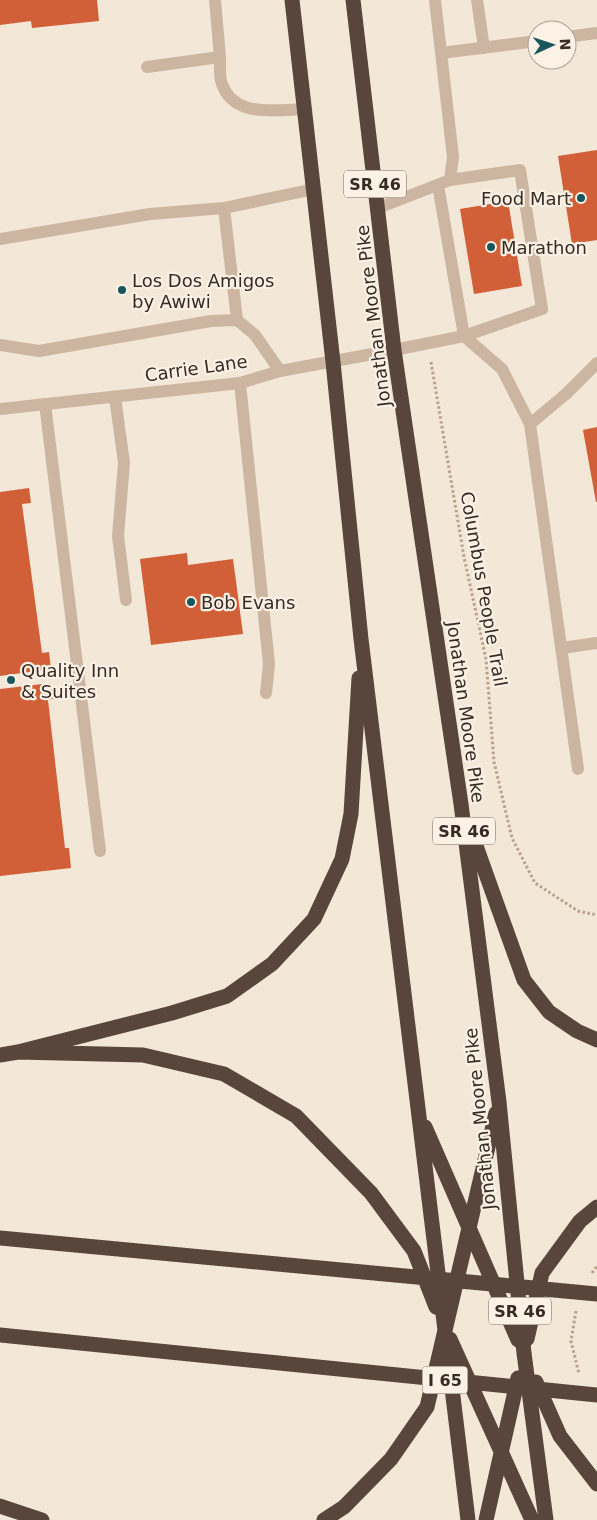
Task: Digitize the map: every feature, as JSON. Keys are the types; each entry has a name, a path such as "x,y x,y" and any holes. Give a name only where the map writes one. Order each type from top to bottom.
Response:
{"highway":[{"path":"292,0 333,362 361,639 468,1520"},
{"name":"Jonathan Moore Pike","path":"353,0 394,350 461,804 499,1102 524,1353 546,1520"},
{"path":"0,1055 172,1013 227,996 272,964 314,919 342,859 350,814 361,639"},
{"path":"461,804 524,980 549,1012 577,1031 597,1040"},
{"path":"18,1052 143,1055 224,1074 296,1116 371,1193 414,1251 444,1328 532,1520"},
{"path":"324,1520 344,1507 391,1459 427,1407 444,1328 499,1102"},
{"path":"418,1112 560,1436 597,1484"},
{"path":"486,1520 542,1273 580,1221 597,1208"},
{"path":"0,1238 597,1294"},
{"name":"I 65","path":"0,1335 597,1395"},
{"path":"0,1506 42,1520"}],"street":[{"path":"215,0 221,84 235,104 258,111 304,109"},
{"path":"435,0 453,157 444,183 464,336 502,369 530,424 578,769"},
{"path":"478,0 484,48"},
{"path":"577,36 597,33"},
{"path":"441,53 527,42"},
{"path":"147,67 220,57"},
{"name":"Carrie Lane","path":"0,409 240,383 280,371 464,336 542,309 520,170 444,183"},
{"path":"378,208 444,183"},
{"path":"0,239 150,214 224,208 314,189"},
{"path":"224,208 237,320"},
{"path":"0,345 39,351 211,321 237,320 255,335 280,371"},
{"path":"530,424 566,394 597,363"},
{"path":"240,383 269,664 266,693"},
{"path":"115,397 124,462 118,536 126,600"},
{"path":"45,404 100,851"},
{"path":"562,648 597,642"}],"path":[{"name":"Columbus People Trail","path":"429,343 464,558 486,659 494,762 512,838 535,883 578,912 597,915"},
{"path":"590,1277 597,1266"},
{"path":"579,1376 571,1341 580,1302"}],"building":[{"path":"0,0 97,0 99,21 32,28 31,21 0,25"},
{"name":"Food Mart","path":"597,150 597,240 572,244 558,156"},
{"name":"Marathon","path":"508,201 522,286 474,294 460,209"},
{"path":"597,427 597,502 596,502 583,430"},
{"path":"29,488 31,503 22,504 42,653 49,652 51,669 0,676 0,492"},
{"path":"187,553 188,565 233,559 243,634 151,645 140,559"},
{"path":"51,683 53,699 48,700 65,848 69,848 71,868 0,876 0,689"}],"place":[{"name":"Food Mart","path":"581,198"},
{"name":"Marathon","path":"491,247"},
{"name":"Los Dos Amigos by Awiwi","path":"122,290"},
{"name":"Bob Evans","path":"191,602"},
{"name":"Quality Inn & Suites","path":"11,680"}]}
